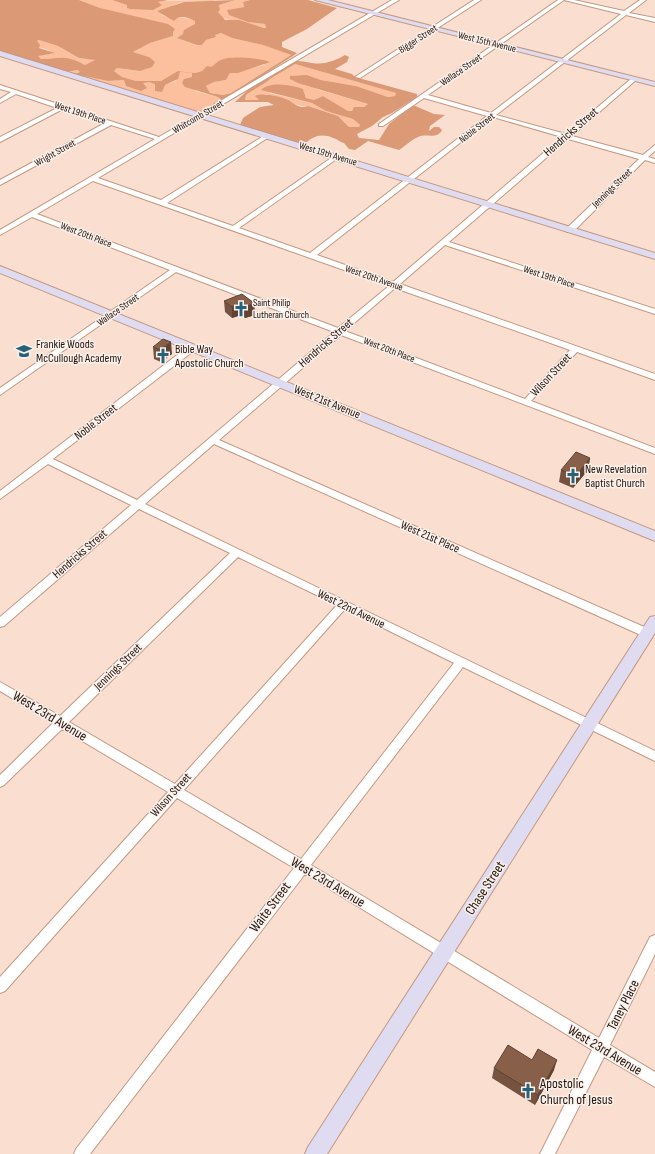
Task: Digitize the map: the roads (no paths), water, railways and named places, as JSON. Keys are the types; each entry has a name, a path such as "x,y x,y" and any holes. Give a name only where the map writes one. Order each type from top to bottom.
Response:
{"street":[{"name":"West 15th Avenue","path":"319,0 655,84"},
{"name":"Whitcomb Street","path":"0,234 396,0"},
{"name":"Bigger Street","path":"358,77 478,0"},
{"name":"Wallace Street","path":"381,125 561,0"},
{"path":"568,0 655,20"},
{"name":"Noble Street","path":"311,256 643,0"},
{"name":"West 19th Avenue","path":"0,53 655,256"},
{"name":"Hendricks Street","path":"0,623 393,284 634,79"},
{"name":"West 19th Place","path":"0,87 160,139"},
{"path":"0,101 16,92"},
{"path":"423,96 655,161"},
{"path":"0,140 63,107"},
{"name":"Wright Street","path":"0,183 110,123"},
{"path":"162,203 267,136"},
{"name":"Jennings Street","path":"570,230 655,147"},
{"path":"234,228 336,157"},
{"name":"West 20th Avenue","path":"94,179 655,377"},
{"name":"West 20th Place","path":"32,215 655,450"},
{"name":"West 19th Place","path":"443,242 655,312"},
{"name":"West 21st Avenue","path":"0,268 655,536"},
{"name":"Wallace Street","path":"0,392 176,269"},
{"name":"Noble Street","path":"0,496 193,348"},
{"name":"Wilson Street","path":"526,402 575,349"},
{"name":"West 21st Place","path":"212,440 651,627"},
{"name":"West 22nd Avenue","path":"47,460 655,756"},
{"name":"Jennings Street","path":"0,782 236,553"},
{"name":"Wilson Street","path":"0,987 343,605"},
{"name":"Chase Street","path":"315,1154 651,627"},
{"name":"Waite Street","path":"81,1154 461,662"},
{"name":"West 23rd Avenue","path":"0,686 655,1080"},
{"name":"Taney Place","path":"547,1154 655,941"}],"place":[{"name":"Saint Philip Lutheran Church","path":"241,309"},
{"name":"Frankie Woods McCullough Academy","path":"24,351"},
{"name":"Bible Way Apostolic Church","path":"163,356"},
{"name":"New Revelation Baptist Church","path":"573,476"},
{"name":"Apostolic Church of Jesus","path":"528,1091"}]}
